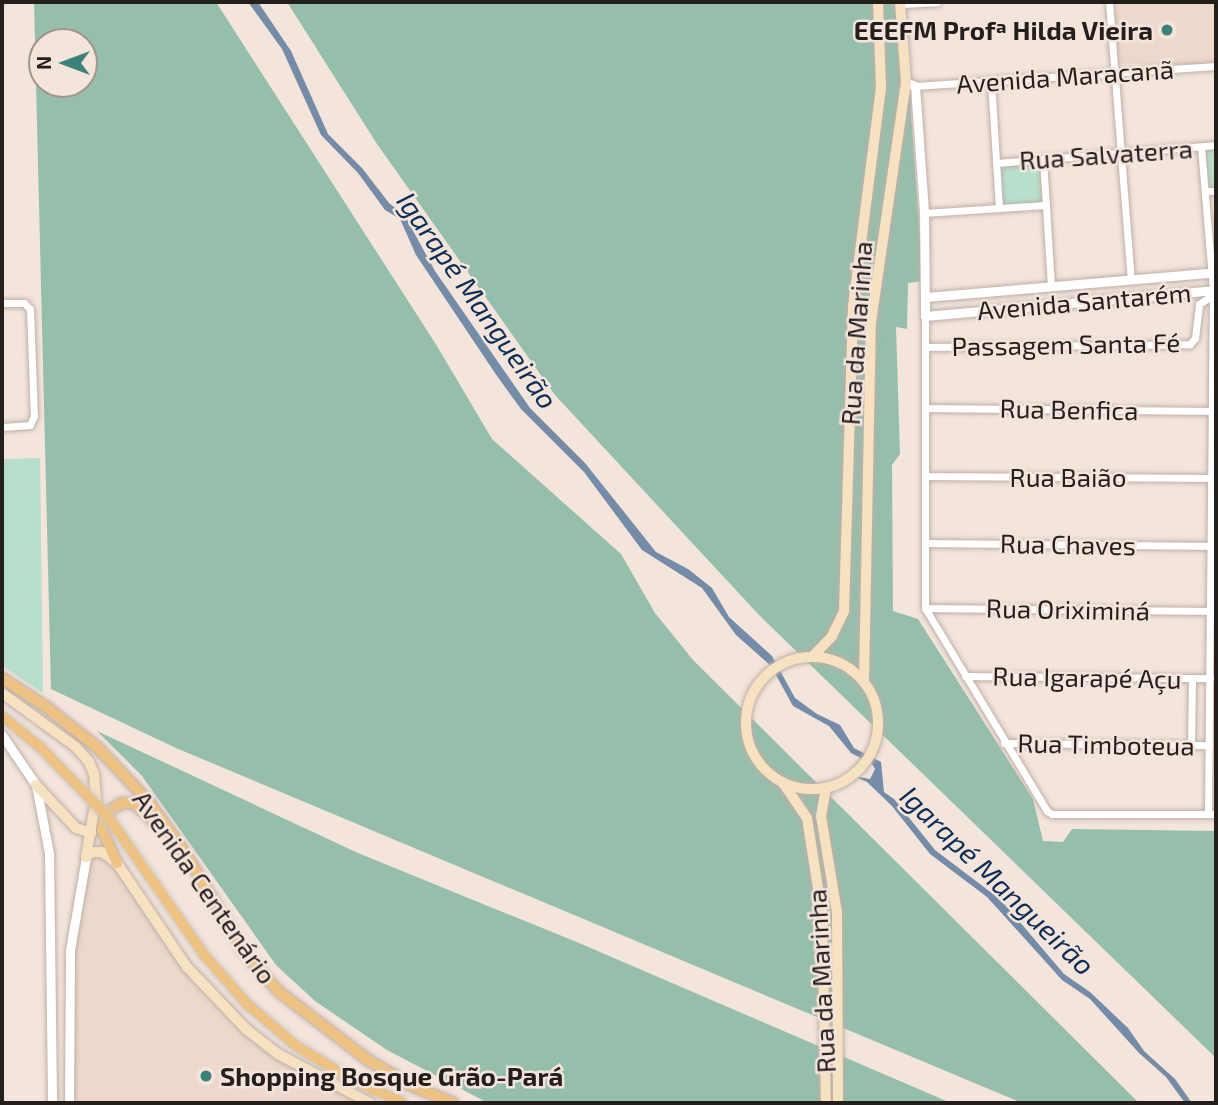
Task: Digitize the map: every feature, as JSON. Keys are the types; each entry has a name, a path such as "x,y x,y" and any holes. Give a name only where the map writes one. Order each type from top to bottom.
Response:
{"main road":[{"name":"Rua da Marinha","path":"813,656 832,636 844,611 853,306 881,88 878,2"},
{"name":"Rua da Marinha","path":"864,681 871,322 910,84 900,3"},
{"path":"813,656 841,663 864,681 872,694 878,716 877,738 863,765 840,783 826,788 797,788 765,769 752,751 746,720 752,694 771,670 784,662 813,656"},
{"name":"Avenida Centenário","path":"2,678 45,706 98,748 149,802 187,856 245,953 278,991 368,1060 410,1085 453,1103"},
{"path":"2,693 76,747 94,774 96,799 86,857"},
{"name":"Avenida Centenário","path":"2,716 40,747 109,818 205,956 247,1004 295,1045 354,1081 404,1102"},
{"name":"Rua da Marinha","path":"783,782 807,818 822,914 826,1103"},
{"path":"36,785 76,828 91,832"},
{"name":"Rua da Marinha","path":"826,788 821,817 837,913 838,1103"},
{"path":"187,856 150,817 126,802 110,810 103,825 106,845 187,967 246,1029 278,1054 370,1103"},
{"path":"86,857 92,852 102,852 117,863"}],"street":[{"path":"900,3 937,2"},
{"path":"1109,2 1131,279"},
{"name":"Avenida Maracanã","path":"910,84 1216,65"},
{"path":"991,81 999,208"},
{"name":"Rua da Marinha","path":"910,84 924,213 925,608"},
{"name":"Rua Salvaterra","path":"996,163 1216,145"},
{"path":"925,608 1043,807 1052,814 1212,814 1209,745 1214,546 1214,272 1201,147"},
{"path":"1043,159 1051,286"},
{"path":"1205,191 1216,191"},
{"path":"924,213 1046,205"},
{"name":"Avenida Santarém","path":"926,297 1214,272"},
{"name":"Avenida Santarém","path":"925,316 1214,291"},
{"name":"Passagem Santa Fé","path":"925,347 1189,344 1195,338 1199,304 1214,291"},
{"name":"Avenida Santarém","path":"952,295 949,307 952,313"},
{"path":"2,303 24,303 30,309 34,416 30,425 2,428"},
{"name":"Rua Benfica","path":"925,408 1213,411"},
{"name":"Rua Baião","path":"925,476 1212,478"},
{"name":"Rua Chaves","path":"925,543 1214,546"},
{"name":"Rua Oriximiná","path":"925,608 1211,611"},
{"name":"Rua Igarapé Açu","path":"965,676 1210,678"},
{"path":"1191,745 1192,678"},
{"path":"2,735 36,785 49,853 52,1102 61,1097 63,1103"},
{"name":"Rua Timboteua","path":"1004,743 1209,745"},
{"path":"69,1103 70,950 86,857"}],"shaded area":[{"name":"EEEFM Profª Hilda Vieira","path":"1116,2 1216,2 1216,64 1116,64"},
{"path":"93,855 111,859 190,964 278,1054 370,1103 69,1103 68,949 80,869"}],"green space":[{"path":"34,2 216,2 437,346 492,439 621,554 655,613 693,660 1139,1103 1022,1103 176,748 51,689 36,98 98,98 98,28 35,28"},
{"path":"287,2 903,2 923,281 908,283 907,329 896,327 900,454 892,465 893,611 918,619 1033,799 1043,841 1063,842 1072,829 1216,831 1216,1058 759,615 555,395 377,144"},
{"path":"1216,145 1216,191 1205,191 1201,147"},
{"path":"1043,159 1046,205 999,208 996,162"},
{"path":"40,458 43,693 2,666 2,459"},
{"path":"97,731 358,853 579,943 951,1103 488,1103 387,1050 315,1001 276,965 142,776"}],"water":[{"path":"248,2 258,2 291,51 328,134 362,168 389,203 405,216 435,271 530,408 585,463 656,552 688,569 712,588 729,617 772,656 795,698 817,714 840,725 854,748 881,762 884,792 894,799 935,850 1001,900 1064,974 1090,992 1128,1028 1144,1051 1175,1079 1192,1103 1185,1103 1166,1077 1139,1053 1090,999 1062,980 987,897 930,854 892,806 867,782 853,776 870,779 875,769 872,764 851,753 829,726 793,706 771,666 736,635 702,588 642,550 584,472 521,409 416,255 400,219 385,210 358,173 321,135 282,49"}],"place":[{"name":"EEEFM Profª Hilda Vieira","path":"1167,30"},
{"name":"Shopping Bosque Grão-Pará","path":"206,1076"}],"water label":[{"name":"Igarapé Mangueirão","path":"478,300"},
{"name":"Igarapé Mangueirão","path":"998,880"}]}
